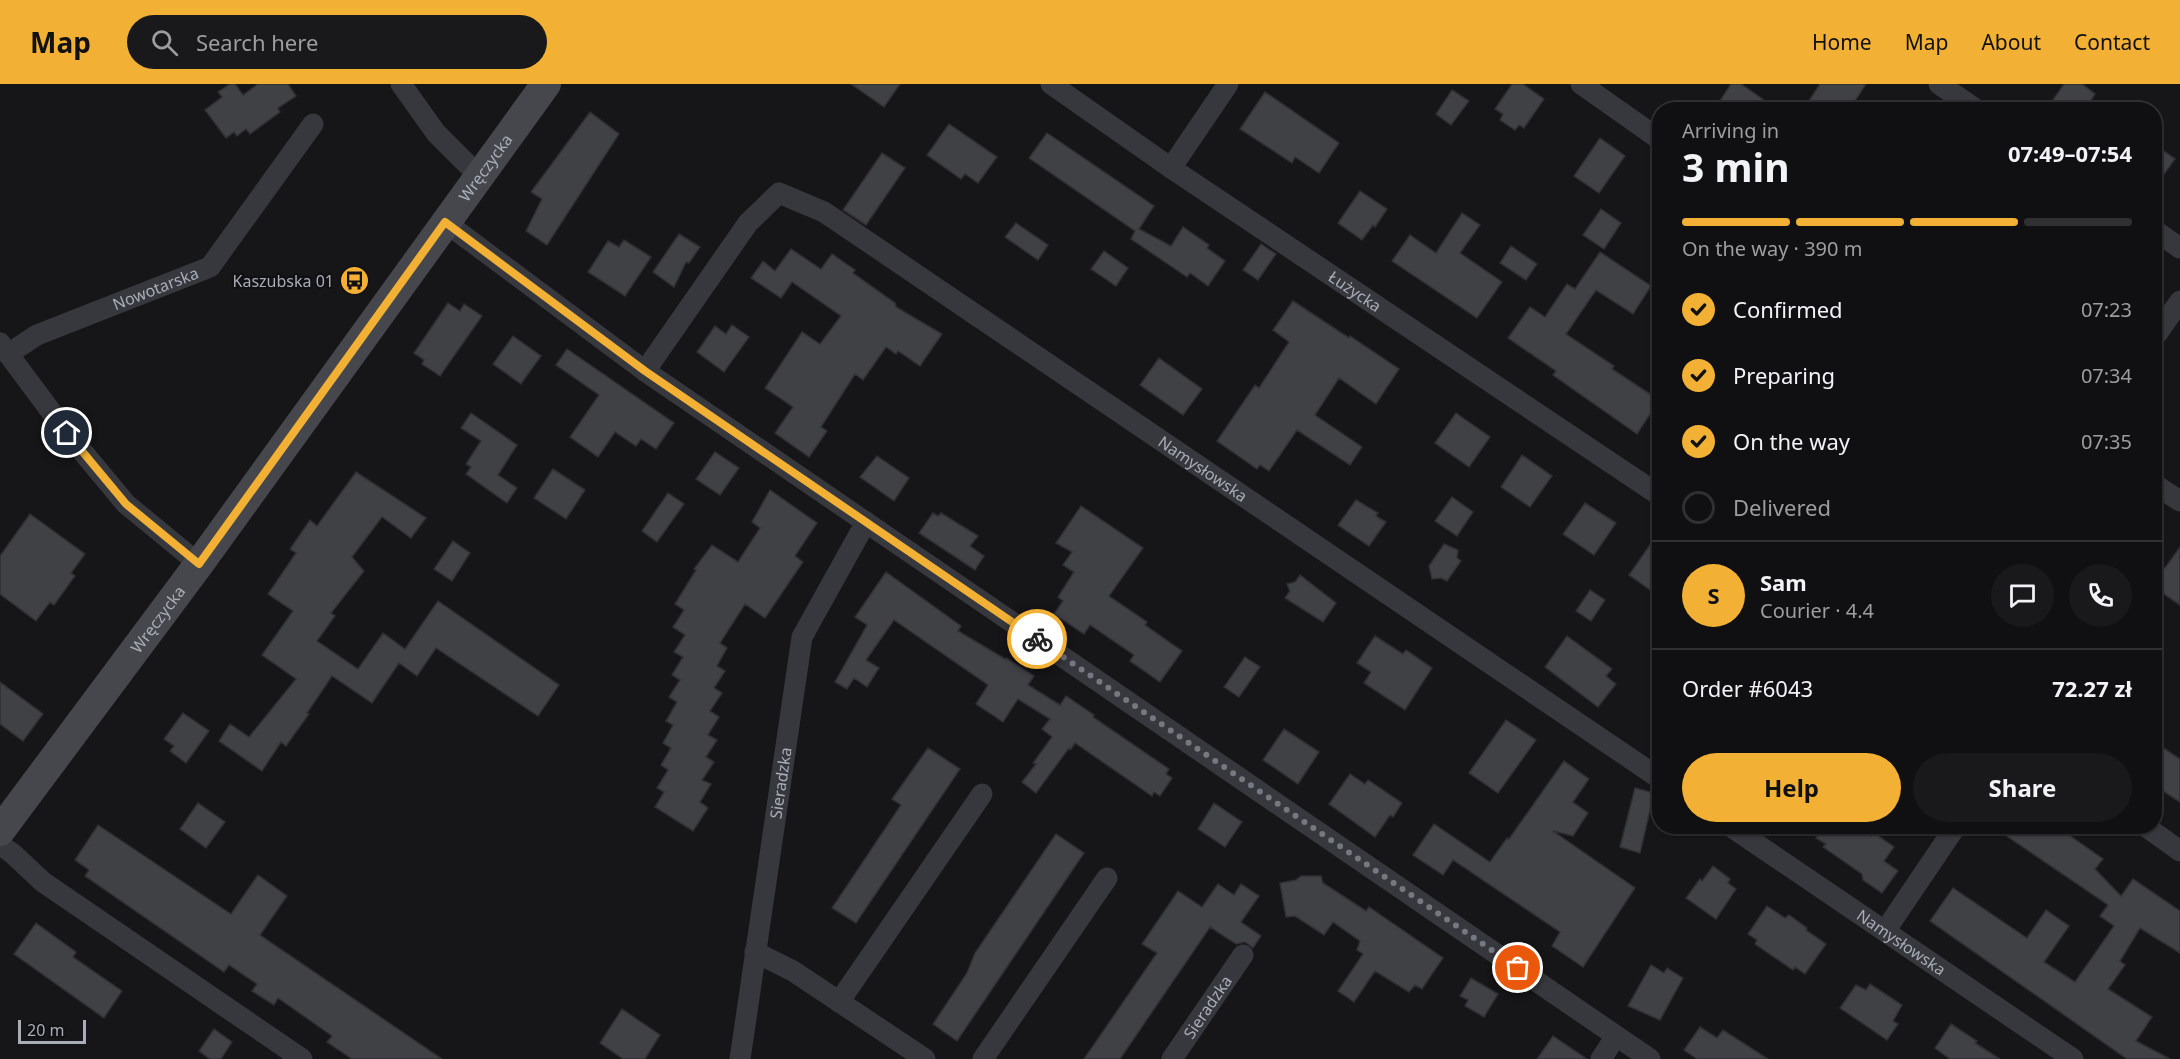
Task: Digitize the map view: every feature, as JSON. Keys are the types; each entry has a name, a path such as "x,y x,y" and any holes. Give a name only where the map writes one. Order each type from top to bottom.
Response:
{"main road":[{"name":"Wręczycka","path":"0,831 199,564 546,84"}],"street":[{"path":"401,84 436,133 478,176"},
{"name":"Łużycka","path":"1051,84 1171,168 1652,490"},
{"path":"1171,168 1228,84"},
{"path":"1581,84 1652,134"},
{"path":"1939,84 1965,102"},
{"name":"Nowotarska","path":"4,349 210,267 313,124"},
{"name":"Namysłowska","path":"645,371 748,223 779,193 824,212 1652,773"},
{"path":"445,222 645,371 1650,1059"},
{"path":"2162,234 2179,244"},
{"path":"2162,327 2180,301"},
{"path":"4,349 67,433 126,504 199,564"},
{"path":"2162,489 2180,501"},
{"name":"Sieradzka","path":"740,1059 802,637 866,522"},
{"path":"839,1002 982,794"},
{"name":"Namysłowska","path":"1742,834 2073,1059"},
{"path":"1885,931 1951,834"},
{"path":"2156,834 2180,851"},
{"path":"0,845 12,853 42,882 302,1059"},
{"path":"983,1059 1107,878"},
{"path":"755,952 793,971 925,1059"},
{"name":"Sieradzka","path":"1172,1059 1243,955"},
{"path":"1601,1059 1616,1036"}],"building":[{"path":"230,84 235,84 243,95 258,84 288,84 296,96 278,108 280,112 250,134 246,129 237,136 234,132 226,138 205,110 222,97 218,92"},
{"path":"851,84 900,84 884,107"},
{"path":"1512,84 1523,84 1544,99 1524,128 1519,125 1515,130 1500,120 1503,114 1495,109"},
{"path":"1731,84 1741,84 1767,102 1719,102"},
{"path":"1820,84 1866,84 1854,102 1808,102"},
{"path":"2064,84 2082,84 2095,94 2090,102 2052,102"},
{"path":"1452,90 1469,101 1451,125 1436,114"},
{"path":"1265,92 1339,143 1319,173 1295,157 1292,163 1240,129"},
{"path":"590,112 619,134 547,245 526,231 542,199 531,192"},
{"path":"949,124 997,157 978,183 965,174 961,179 927,155"},
{"path":"1047,133 1154,206 1139,229 1171,246 1183,227 1209,245 1207,248 1225,261 1208,286 1190,273 1187,277 1131,239 1135,231 1029,158"},
{"path":"1600,138 1625,156 1599,193 1574,176"},
{"path":"2162,150 2175,159 2162,177"},
{"path":"882,153 905,168 866,225 843,210"},
{"path":"1360,191 1387,209 1375,227 1373,225 1362,240 1338,223"},
{"path":"1601,209 1621,223 1604,249 1583,235"},
{"path":"1462,213 1480,225 1460,253 1502,282 1477,318 1392,261 1410,235 1436,253"},
{"path":"1016,223 1048,245 1038,260 1005,237"},
{"path":"679,234 700,247 689,263 686,262 674,287 653,272"},
{"path":"624,240 651,257 625,296 588,272 608,241 619,247"},
{"path":"1261,244 1276,254 1258,280 1243,270"},
{"path":"1511,246 1537,264 1526,280 1500,263"},
{"path":"791,249 821,269 832,254 855,270 853,273 895,303 896,307 942,334 920,366 898,351 896,354 886,347 863,380 855,374 821,427 827,431 809,457 775,433 793,407 765,388 802,332 820,344 841,316 792,282 781,298 751,278 763,261 775,271"},
{"path":"1104,251 1128,268 1116,286 1091,269"},
{"path":"1600,252 1651,286 1633,314 1596,290 1566,334 1614,366 1612,369 1652,395 1652,415 1650,414 1637,434 1553,375 1556,371 1508,338 1530,307 1545,317 1567,284 1575,289"},
{"path":"1293,301 1399,369 1376,404 1339,378 1315,415 1362,447 1350,465 1297,430 1269,471 1260,465 1257,469 1217,441 1255,385 1259,388 1289,342 1273,330"},
{"path":"448,303 460,311 464,304 482,316 440,376 422,364 424,360 414,353"},
{"path":"732,325 749,337 724,372 697,352 715,326 726,334"},
{"path":"513,336 541,356 521,384 493,364"},
{"path":"567,349 674,423 656,449 641,439 636,446 615,432 598,457 570,437 599,395 556,365"},
{"path":"1159,358 1202,389 1183,415 1140,385"},
{"path":"471,413 517,445 498,475 517,488 507,503 466,474 471,467 466,464 481,441 461,428"},
{"path":"1456,413 1490,437 1469,467 1435,443"},
{"path":"715,452 739,468 720,495 696,479"},
{"path":"1522,455 1552,476 1530,507 1501,487"},
{"path":"877,456 909,478 894,501 860,477"},
{"path":"553,469 585,490 566,519 534,498"},
{"path":"356,472 426,518 411,538 382,517 352,557 364,571 331,613 335,616 317,641 358,669 383,633 405,649 438,601 559,685 538,716 436,648 417,676 399,663 372,703 332,676 286,746 281,742 262,771 219,741 230,724 249,737 296,679 262,655 293,611 268,594 296,553 290,549 310,520 317,526"},
{"path":"770,490 817,523 795,556 803,562 765,618 745,604 720,643 727,648 717,666 725,671 714,688 722,693 710,711 719,717 708,735 717,740 706,757 714,762 702,780 711,784 700,802 708,808 693,831 655,807 664,792 657,788 668,770 661,765 671,748 663,743 673,725 666,721 677,702 669,697 680,680 672,675 683,657 674,652 685,635 673,627 684,610 675,604 696,570 694,569 712,545 738,562 760,528 752,522"},
{"path":"668,493 684,504 657,542 642,531"},
{"path":"1452,497 1473,512 1457,536 1435,521"},
{"path":"1356,500 1378,513 1376,516 1386,522 1369,546 1338,525"},
{"path":"1585,503 1616,523 1594,555 1563,534"},
{"path":"1081,506 1143,548 1109,596 1147,622 1145,625 1182,651 1160,682 1130,661 1134,655 1090,625 1084,634 1054,614 1063,601 1058,597 1074,572 1063,565 1072,552 1056,543"},
{"path":"933,513 938,516 941,513 978,536 970,546 984,556 975,570 919,533"},
{"path":"30,514 85,554 71,573 75,576 54,605 50,602 36,621 0,594 0,556"},
{"path":"453,541 470,553 452,581 434,569"},
{"path":"1652,542 1652,591 1629,575"},
{"path":"1444,544 1458,550 1457,558 1461,561 1447,581 1441,578 1432,579 1429,566"},
{"path":"2180,547 2180,605 2162,593 2162,567 2165,568"},
{"path":"886,572 961,626 958,631 1034,676 1028,685 1060,705 1066,696 1169,769 1166,774 1172,778 1160,796 1154,792 1152,796 1075,743 1036,793 1022,782 1052,737 1042,729 1050,719 1018,699 1003,722 976,704 988,685 894,620 866,660 879,668 867,687 854,678 847,689 835,682 867,625 855,617"},
{"path":"1300,575 1336,603 1323,622 1285,598 1290,591 1287,584 1295,582"},
{"path":"1590,590 1605,600 1591,621 1576,611"},
{"path":"1375,636 1403,654 1406,650 1432,668 1405,710 1364,683 1371,672 1357,663"},
{"path":"1567,636 1612,669 1606,676 1616,684 1598,707 1545,667"},
{"path":"1245,657 1260,667 1239,697 1224,687"},
{"path":"0,682 43,714 23,741 0,724"},
{"path":"183,713 209,731 186,763 170,751 174,746 164,739"},
{"path":"1506,720 1536,740 1498,793 1469,773"},
{"path":"1284,729 1319,752 1298,784 1263,760"},
{"path":"2162,747 2180,759 2180,802 2162,790"},
{"path":"928,748 960,769 856,923 832,908 901,805 892,799"},
{"path":"1564,761 1589,779 1573,802 1588,813 1573,836 1553,831 1635,888 1583,967 1552,946 1560,932 1453,860 1443,875 1413,855 1434,824 1490,862"},
{"path":"1350,774 1365,784 1368,780 1402,803 1393,817 1390,815 1375,837 1329,804"},
{"path":"1635,788 1652,792 1640,853 1620,847"},
{"path":"198,803 225,822 206,848 180,829"},
{"path":"1214,803 1242,822 1225,847 1198,829"},
{"path":"98,825 231,914 258,875 287,896 260,935 442,1059 352,1059 327,1042 332,1036 278,998 274,1005 252,991 257,984 229,965 224,972 85,876 89,870 75,860"},
{"path":"1056,834 1084,853 957,1041 933,1024 967,973 975,953"},
{"path":"1819,834 1868,834 1871,836 1875,834 1894,847 1884,861 1898,871 1882,893 1863,880 1862,874 1823,847 1826,844 1816,838"},
{"path":"2004,834 2067,834 2103,859 2095,869 2121,896 2133,879 2180,911 2180,953 2140,928 2120,961 2125,965 2108,989 2152,1017 2136,1041 2170,1059 2127,1059 1930,921 1953,888 2027,938 2046,910 2069,926 2044,962 2075,982 2114,926 2100,916 2108,905"},
{"path":"1713,866 1730,879 1728,883 1736,889 1716,919 1686,898"},
{"path":"1301,876 1321,876 1323,883 1366,911 1369,907 1443,958 1422,989 1415,985 1409,992 1375,971 1354,1002 1338,991 1363,954 1357,950 1360,941 1333,922 1324,935 1295,916 1286,917 1280,883 1296,880"},
{"path":"1218,884 1234,895 1241,884 1259,896 1241,922 1261,936 1253,948 1245,942 1236,944 1210,927 1120,1059 1084,1059 1157,953 1142,944 1178,891 1202,907"},
{"path":"1767,906 1785,918 1789,915 1826,944 1805,974 1795,967 1793,970 1755,944 1757,940 1748,934"},
{"path":"36,923 76,952 73,957 122,991 104,1018 14,954"},
{"path":"1651,965 1664,973 1667,968 1683,978 1660,1020 1628,1006"},
{"path":"1471,978 1498,994 1484,1017 1465,1006 1468,1000 1460,996"},
{"path":"1870,984 1902,1005 1893,1021 1898,1024 1887,1040 1840,1008 1856,985 1866,990"},
{"path":"622,1009 660,1035 645,1059 623,1059 600,1043"},
{"path":"1951,1024 2000,1059 1950,1059 1935,1048"},
{"path":"1700,1027 1717,1038 1723,1030 1768,1059 1697,1059 1684,1050"},
{"path":"214,1029 232,1042 221,1059 210,1059 199,1051"},
{"path":"1553,1036 1587,1059 1537,1059"}],"way so far":[{"path":"1037,639 1518,968"}],"place":[{"name":"Kaszubska 01","path":"355,281"}],"route":[{"path":"67,433 126,504 199,564 445,222 645,371 1037,639"}]}
